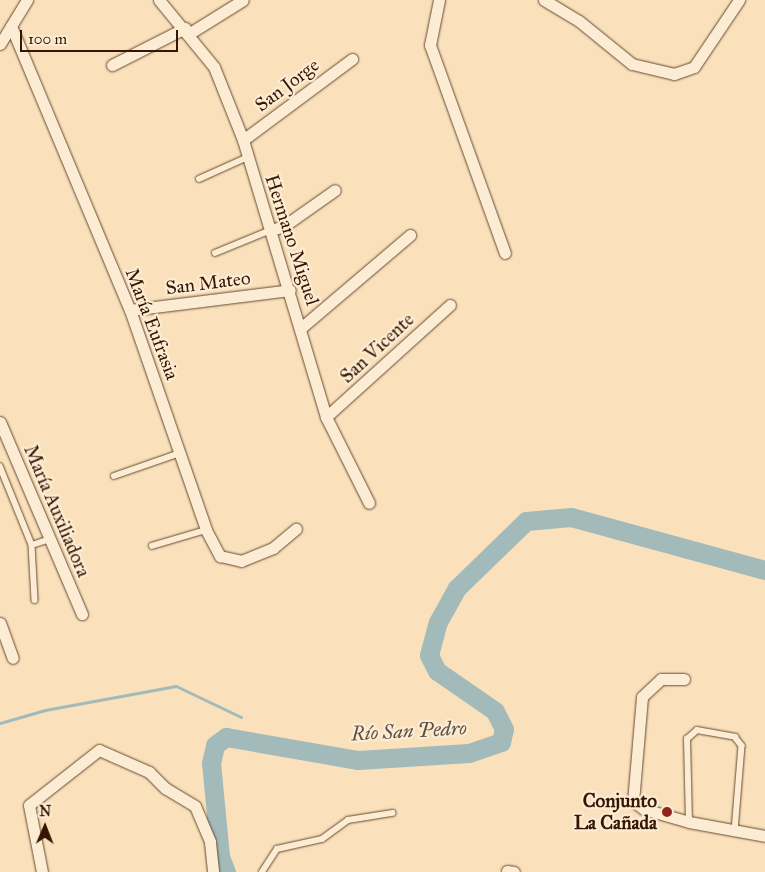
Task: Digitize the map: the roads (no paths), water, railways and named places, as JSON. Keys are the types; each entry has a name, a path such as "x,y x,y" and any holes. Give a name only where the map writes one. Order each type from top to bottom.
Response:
{"street":[{"path":"0,44 27,0"},
{"name":"Hermano Miguel","path":"158,0 187,30 214,67 243,140 302,327 326,417 370,504"},
{"path":"112,65 187,30 243,0"},
{"path":"439,0 430,45 504,253"},
{"path":"544,0 579,20 632,64 674,74 694,67 739,0"},
{"name":"María Eufrasia","path":"11,26 130,310 206,530 220,556 241,561 273,548 296,529"},
{"name":"San Jorge","path":"243,140 352,59"},
{"path":"271,230 284,226 335,190"},
{"path":"302,327 410,235"},
{"name":"San Mateo","path":"130,310 290,290"},
{"name":"San Vicente","path":"326,417 450,305"},
{"name":"María Auxiliadora","path":"1,429 82,614"},
{"path":"0,623 13,658"},
{"path":"684,679 662,680 642,697 631,789 633,801 644,809 688,822 765,836"},
{"path":"42,872 29,805 100,750 141,767 194,806 210,842 213,872"}],"lane":[{"path":"198,179 248,157"},
{"path":"215,253 271,230"},
{"path":"114,476 180,452"},
{"path":"0,466 32,545 34,600"},
{"path":"152,546 206,530"},
{"path":"32,545 50,539"},
{"path":"688,822 687,739 697,730 735,737 742,746 735,831"},
{"path":"262,872 278,849 322,839 348,820 392,813"}],"waterway":[{"name":"Río San Pedro","path":"226,872 220,856 211,763 215,745 226,737 358,760 469,753 501,742 504,729 495,711 437,671 429,655 438,622 457,588 526,521 571,517 765,570"},
{"path":"0,723 45,710 176,686 241,717"}],"place":[{"name":"Conjunto La Cañada","path":"667,812"}]}
